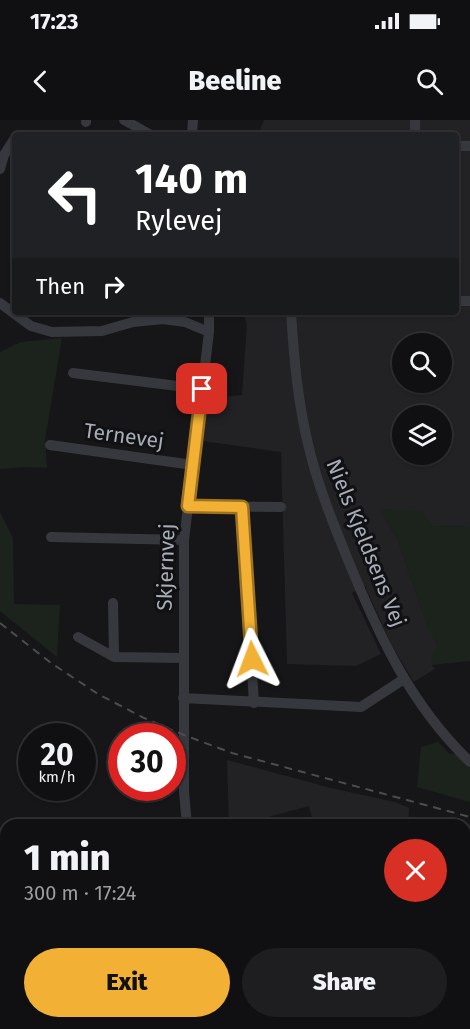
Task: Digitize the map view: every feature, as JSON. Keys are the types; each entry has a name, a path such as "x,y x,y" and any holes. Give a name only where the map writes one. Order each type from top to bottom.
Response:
{"street":[{"path":"124,120 146,132"},
{"path":"0,169 4,155 12,142"},
{"path":"16,315 31,326 52,332 102,331 133,322 163,319 185,322 208,332"},
{"name":"Skjernvej","path":"186,819 183,698 184,540 209,315"},
{"name":"Niels Kjeldsens Vej","path":"291,315 295,377 310,453 330,515 372,618 404,679 439,729 470,762"},
{"path":"73,373 202,389"},
{"name":"Ternevej","path":"50,445 193,465"},
{"path":"188,506 281,507"},
{"path":"242,507 254,703"},
{"path":"51,537 184,540"},
{"path":"113,603 114,657"},
{"path":"78,637 114,657 184,658"},
{"path":"183,698 361,707 404,679"}],"shaded area":[{"path":"264,120 470,120 470,527 432,526 381,512 398,540 429,631 438,645 432,665 435,669 414,682 392,646 365,586 352,593 381,654 356,666 287,664 281,452 203,441 209,398 242,395 247,324 244,315 459,315 459,132 259,132"},
{"path":"62,338 45,440 47,468 0,469 0,352 21,342"},
{"path":"384,509 423,511 432,526 470,527 470,661 432,665 431,656 438,645 429,632 398,540 381,512"},
{"path":"0,512 13,538 14,604 60,605 57,657 0,611"},
{"path":"438,742 450,754 457,754 470,767 470,802 417,787 421,747"},
{"path":"227,760 331,788 395,802 409,808 408,819 312,819 309,806 261,819 259,817 229,819"}],"railway":[{"path":"0,623 51,663 98,694 142,717 184,735 232,753 470,817"}],"route":[{"path":"202,389 188,506 242,507 252,659"}]}
